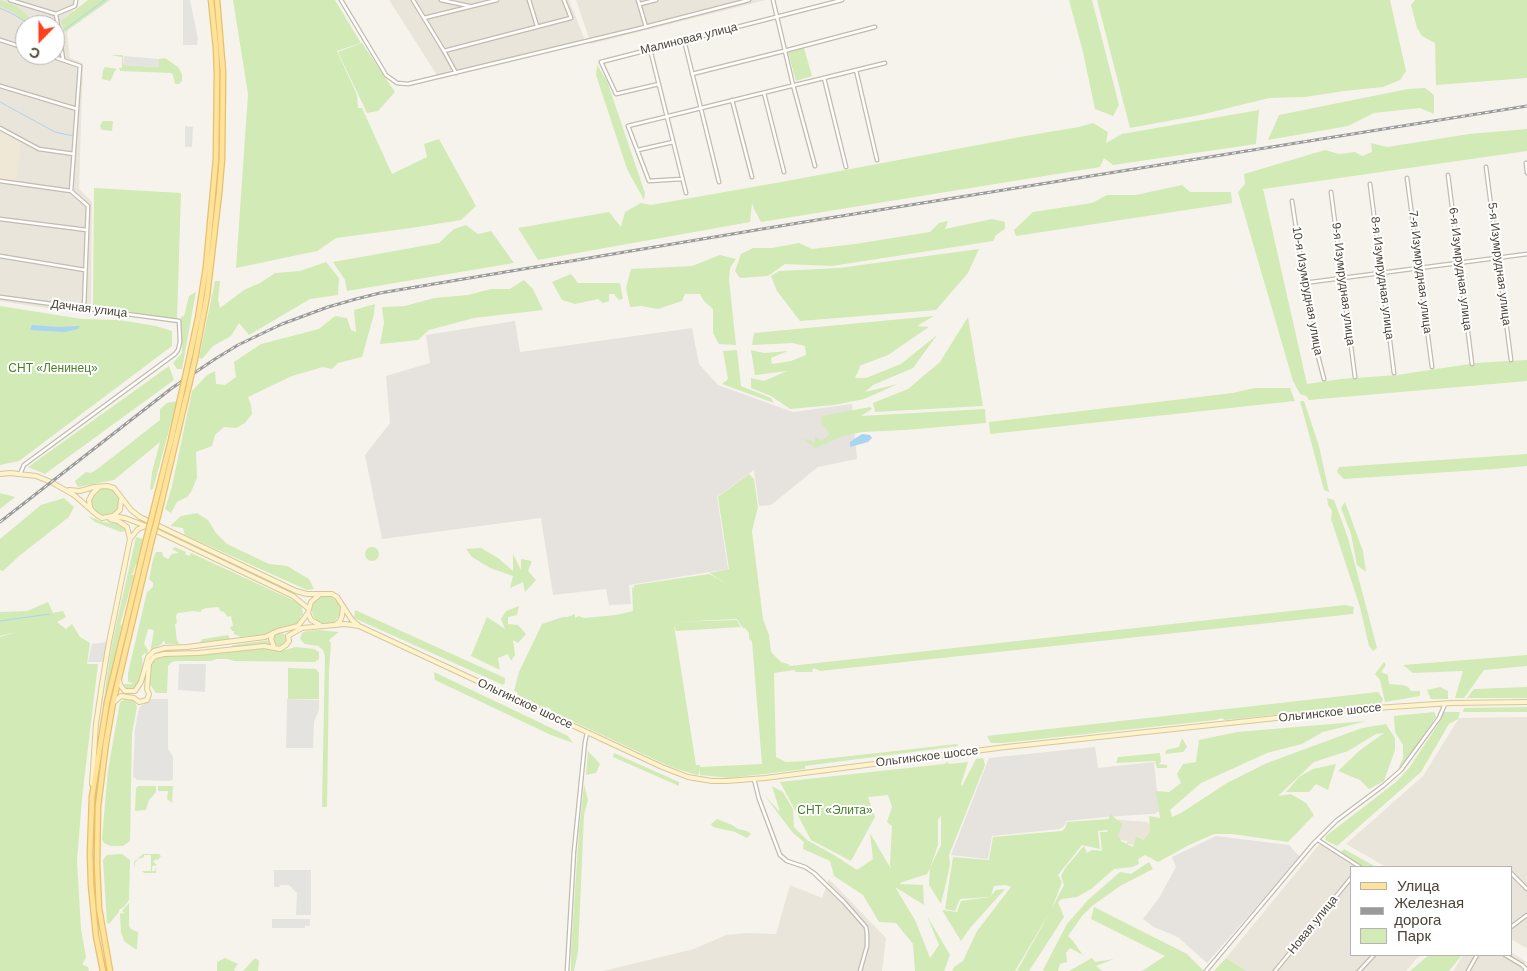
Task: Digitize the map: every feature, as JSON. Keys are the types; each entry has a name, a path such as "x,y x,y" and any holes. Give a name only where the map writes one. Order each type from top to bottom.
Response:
{"main road":[{"path":"110,971 99,908 98,806 113,703 149,541 153,512 198,318 206,267 216,159 217,73 211,0"},
{"path":"92,797 107,702 149,541 159,512 195,360 207,296 220,194 222,159 223,72 217,0"},
{"path":"0,474 36,476 65,489 102,518 123,523 129,531 130,540 105,662 96,724 93,765 90,885 96,936 103,971"},
{"path":"65,489 80,491 101,486 114,488 131,510 140,517 296,591 319,595"},
{"path":"93,512 89,500 94,490 101,486"},
{"path":"107,518 120,510 121,497"},
{"path":"113,516 125,518 146,526 293,596 308,611 311,620 324,627"},
{"path":"130,540 138,529 146,526"},
{"path":"134,698 143,675 145,663 154,651 165,648 265,637 280,630 298,626 308,611 311,602 319,595 332,594 340,601 352,620 360,626"},
{"path":"330,626 340,621 343,606"},
{"path":"288,636 302,628 345,624 360,626"},
{"name":"Ольгинское шоссе","path":"360,626 662,767 688,777 712,781 754,779 1084,739 1351,710 1445,704 1527,702"},
{"path":"113,703 121,696 134,698 139,702 144,701 148,697 146,690 149,664 156,656 264,646 280,648 284,647 289,641 286,633 280,630"},
{"path":"273,633 271,639 272,645 275,647"},
{"path":"119,679 120,685 125,691 144,688 146,690"}],"street":[{"path":"10,0 56,14 75,6 76,0"},
{"path":"341,0 386,75 397,83 408,84 646,27 749,0"},
{"path":"413,0 456,73"},
{"path":"441,0 472,6"},
{"path":"424,18 496,0"},
{"path":"529,0 537,26"},
{"path":"444,51 570,18 564,0"},
{"path":"638,0 646,27"},
{"path":"640,4 656,0"},
{"path":"772,0 815,166"},
{"name":"Малиновая улица","path":"659,84 616,94 601,62 842,0"},
{"path":"692,74 875,27"},
{"path":"0,40 15,45"},
{"path":"684,40 719,182"},
{"path":"650,49 686,193"},
{"path":"65,61 80,66 71,191"},
{"path":"682,179 649,181 628,126 885,62"},
{"path":"856,70 877,160"},
{"path":"824,78 846,167"},
{"path":"0,86 77,109"},
{"path":"764,93 784,172"},
{"path":"732,100 752,177"},
{"path":"0,128 39,150 74,154"},
{"path":"637,150 673,142"},
{"path":"1526,163 1527,173"},
{"name":"5-я Изумрудная улица","path":"1486,167 1512,360"},
{"name":"6-я Изумрудная улица","path":"1448,175 1472,364"},
{"name":"7-я Изумрудная улица","path":"1407,178 1432,367"},
{"path":"0,181 71,191 88,206 84,308"},
{"name":"8-я Изумрудная улица","path":"1370,184 1394,373"},
{"name":"9-я Изумрудная улица","path":"1331,192 1355,377"},
{"name":"10-я Изумрудная улица","path":"1292,201 1312,333 1324,380"},
{"path":"0,219 87,230"},
{"path":"1304,283 1527,254"},
{"path":"0,256 86,270"},
{"name":"Дачная улица","path":"0,297 179,321 180,342 175,354 24,465 20,474"},
{"path":"1206,971 1336,821 1384,786 1401,770 1439,718 1445,704"},
{"path":"567,971 574,852 585,742 588,733"},
{"path":"754,779 758,799 780,855 787,861 810,870 828,886 866,927 868,934 867,946 860,971"},
{"path":"1318,840 1358,866"},
{"path":"1512,874 1527,889"},
{"name":"Новая улица","path":"1275,971 1350,879"},
{"path":"1512,926 1527,914"},
{"path":"1359,971 1373,956"},
{"path":"1468,971 1476,956"},
{"path":"1507,956 1522,965 1526,969 1525,971"}],"shaded area":[{"path":"0,0 76,0 67,33 70,58 83,63 79,189 92,202 91,315 0,301"},
{"path":"183,0 190,0 198,39 197,45 183,45"},
{"path":"389,0 569,0 585,40 437,75"},
{"path":"576,0 766,0 591,44"},
{"path":"124,56 159,59 159,67 123,65"},
{"path":"185,126 193,127 192,147 185,147"},
{"path":"0,132 21,143 16,181 0,179"},
{"path":"515,321 520,352 692,328 699,364 718,385 793,412 852,404 857,459 818,467 771,505 759,506 754,470 717,497 728,569 629,585 631,604 609,605 606,589 553,595 541,518 382,539 365,455 390,423 386,376 430,363 426,335"},
{"path":"109,642 105,662 88,662 92,644"},
{"path":"179,664 206,664 205,692 178,690"},
{"path":"149,699 168,700 168,749 173,757 173,779 170,781 137,780 133,777 135,729 139,708"},
{"path":"287,699 319,700 319,710 314,722 313,748 286,748"},
{"path":"1527,717 1526,948 1512,940 1512,866 1384,866 1346,844 1423,776 1459,718"},
{"path":"1095,747 1098,768 1154,762 1159,811 1155,814 1067,821 1059,829 992,836 988,859 951,855 989,758"},
{"path":"1021,756 1022,767 994,770 992,759"},
{"path":"1109,819 1147,822 1151,826 1148,843 1127,844 1127,841 1121,840 1108,830"},
{"path":"1216,836 1289,845 1300,857 1207,963 1178,937 1154,927 1143,919 1159,898 1176,867 1172,857"},
{"path":"1322,841 1366,866 1350,866 1350,956 1421,956 1406,971 1247,971 1226,958"},
{"path":"274,870 311,870 311,915 296,915 297,893 289,885 274,887"},
{"path":"829,879 886,938 882,971 603,971 694,949 726,935 747,933 776,934 790,885 822,898"},
{"path":"272,919 310,919 310,926 305,926 305,928 272,928"},
{"path":"1512,953 1525,961 1527,971 1453,971 1462,956 1512,956"}],"green space":[{"path":"0,0 16,6 27,15 16,15 0,6"},
{"path":"88,0 110,0 65,32 65,18"},
{"path":"233,0 335,0 361,43 337,51 357,95 358,108 362,108 392,174 427,157 424,144 439,139 476,206 461,220 336,238 317,251 236,268 248,94"},
{"path":"1069,0 1092,0 1119,105 1113,116 1095,109 1083,52"},
{"path":"1097,0 1390,0 1406,71 1400,80 1383,87 1305,97 1269,98 1200,115 1130,128"},
{"path":"1415,0 1527,0 1527,78 1436,85 1435,43 1422,36 1417,28 1411,5"},
{"path":"362,43 395,92 378,111 367,113 338,52"},
{"path":"804,48 812,76 796,81 788,52"},
{"path":"110,55 123,55 123,65 158,67 159,59 165,58 178,67 182,74 182,81 179,84 175,84 171,73 120,71 119,68 122,68 122,57"},
{"path":"597,65 607,81 645,193 644,200 627,169 596,75"},
{"path":"105,67 117,69 110,81 102,79"},
{"path":"1425,88 1434,95 1434,114 1420,108 1374,113 1348,126 1268,140 1279,115 1408,89"},
{"path":"1259,110 1256,144 1113,165 1104,158 1100,167 761,222 752,203 750,222 538,260 518,228 609,212 621,227 625,212 641,203 651,205 787,181 1093,123 1108,132 1106,143 1122,134"},
{"path":"103,121 113,121 112,131 101,129 100,125"},
{"path":"1527,129 1527,151 1263,189 1307,384 1341,379 1397,375 1476,363 1527,360 1527,381 1309,400 1306,396 1300,394 1293,381 1238,192 1245,184 1244,174 1325,150 1339,154 1355,152 1362,156 1372,152 1371,143 1387,147 1469,134"},
{"path":"1182,185 1190,192 1231,192 1232,203 1016,236 1014,230 1033,212 1092,203 1107,195 1136,195"},
{"path":"94,188 181,193 177,319 93,306"},
{"path":"992,219 1005,222 1005,229 996,235 993,241 832,266 785,264 768,276 740,278 735,271 741,254 753,248 772,248 799,243 812,249 855,244 930,232 939,223 948,221 945,229"},
{"path":"466,225 478,234 491,231 514,263 347,291 345,280 333,262 439,243 454,229"},
{"path":"979,249 968,273 936,310 800,321 777,291 771,276 779,271 839,268"},
{"path":"720,255 736,259 730,268 729,280 736,345 719,344 713,333 713,309 704,301 700,294 685,294 682,301 658,309 641,306 630,307 626,288 631,269 692,266"},
{"path":"326,262 339,278 338,295 310,299 249,335 239,323 231,336 213,346 202,359 199,358 215,281 220,281 218,300 220,308 244,290 260,283 275,273 300,271"},
{"path":"571,274 578,283 620,283 623,299 619,300 614,294 609,294 609,301 603,303 598,299 575,304 562,300 552,282"},
{"path":"524,280 533,289 543,310 474,318 429,330 418,340 380,344 384,323 382,307 405,306 434,298 468,295 491,289 510,289"},
{"path":"196,292 182,369 177,369 173,363 182,353 181,317 184,316 189,296"},
{"path":"375,304 362,357 338,363 332,369 323,367 292,376 248,397 252,414 245,423 236,428 224,427 215,435 212,446 196,452 197,478 191,492 187,497 177,502 171,513 165,509 172,486 192,391 207,375 215,371 216,384 225,385 236,377 234,362 261,344 319,329 335,316 347,318 351,330 356,332 354,310"},
{"name":"СНТ «Ленинец»","path":"0,306 82,319 119,320 156,326 172,331 172,346 19,461 0,465"},
{"path":"934,316 917,326 929,327 888,355 859,366 855,378 866,378 901,364 937,335 913,368 873,385 865,392 898,384 864,399 834,405 790,409 771,396 751,388 751,378 764,381 787,371 755,375 751,350 764,353 788,351 771,358 772,364 791,361 806,355 805,346 793,343 752,345 754,333"},
{"path":"968,317 983,406 875,412 873,403 908,389 940,362"},
{"path":"737,350 741,386 771,398 774,403 722,384 728,379 723,351"},
{"path":"169,366 174,380 45,474 28,467"},
{"path":"1255,388 1290,388 1295,401 990,434 989,422 1233,393"},
{"path":"177,401 153,489 150,490 152,472 160,442 114,480 78,487 75,481 86,472 91,473 100,467 160,420 160,409 167,403"},
{"path":"1300,401 1304,401 1319,446 1329,492 1324,490"},
{"path":"870,407 872,409 861,416 985,409 986,423 862,432 843,436 815,448 803,438 815,443 815,437 822,441 830,434 821,422 822,416"},
{"path":"1527,454 1527,466 1344,479 1337,472 1339,467"},
{"path":"749,474 754,479 758,507 752,531 763,619 769,635 771,652 781,662 790,666 1345,605 1354,607 1353,614 820,671 813,668 812,672 796,672 794,670 774,673 776,757 786,762 957,744 959,746 805,766 805,769 729,778 700,775 700,769 697,775 671,767 551,711 551,709 544,708 518,695 514,691 519,672 542,624 575,614 575,618 579,616 584,618 616,615 633,611 632,586 634,589 634,585 709,574 731,586 709,573 729,569 718,497","holes":["737,619 749,633 749,639 752,641 762,764 700,767 700,765 696,765 674,625 676,631 741,627 737,620 673,622"]},
{"path":"105,488 115,492 119,502 115,512 105,516 95,512 91,502 95,492"},
{"path":"0,493 15,497 0,509"},
{"path":"64,498 74,507 69,517 3,571 0,570 0,539 41,505"},
{"path":"1327,498 1334,500 1348,538 1377,648 1373,651 1369,646 1360,607 1331,519 1332,511 1328,505"},
{"path":"1345,502 1363,551 1366,572 1357,565 1351,534 1341,508"},
{"path":"197,513 208,520 216,533 227,544 269,564 287,566 309,579 314,589 307,590 185,535 183,528 170,526 181,516"},
{"path":"88,516 103,522 121,524 125,527 125,531 121,532 95,522"},
{"path":"136,537 143,539 120,625 122,624 103,709 113,639"},
{"path":"175,547 186,552 185,554 189,556 191,553 297,602 302,607 303,615 300,617 298,625 282,627 267,634 241,637 234,634 230,627 233,626 231,616 228,617 224,612 220,611 219,607 206,608 201,610 201,612 178,613 176,616 177,623 175,624 178,644 165,644 163,641 162,644 154,648 150,653 154,630 148,629 144,644 148,650 147,656 145,653 142,656 143,670 140,681 130,690 124,684 133,683 128,682 128,673 147,592 153,587 153,583 149,579 153,559 156,552 162,552 163,556 168,559 172,554 179,553 172,549"},
{"path":"372,547 377,549 379,554 377,559 372,561 367,559 365,554 367,549"},
{"path":"481,548 498,558 513,571 513,554 521,570 521,559 532,561 528,571 536,580 525,592 523,582 510,588 513,576 490,568 472,557 466,549"},
{"path":"326,596 336,600 340,610 336,620 326,624 316,620 312,610 316,600"},
{"path":"48,602 53,613 63,611 66,617 57,622 66,629 72,624 80,637 90,643 87,664 98,664 82,798 77,861 81,929 86,957 83,965 88,967 89,971 0,971 0,637 16,632 0,636 0,612 27,611"},
{"path":"519,606 517,615 508,617 508,624 518,625 526,634 518,643 513,640 515,655 511,661 508,654 498,658 500,670 471,656 487,617 505,629 501,619 506,611"},
{"path":"355,610 505,678 505,683 503,685 354,618"},
{"path":"320,630 339,632 329,641 331,643 327,807 322,807 325,656 323,650 318,646 305,644 300,639 303,632"},
{"path":"279,632 284,634 286,639 284,644 279,646 274,644 272,639 274,634"},
{"path":"228,635 229,640 199,643 203,639"},
{"path":"270,640 271,645 230,648 233,645"},
{"path":"296,647 314,649 319,652 319,659 315,662 234,661 228,659 176,661 168,666 167,693 156,693 149,683 150,667 153,659 162,655 254,648 280,651"},
{"path":"1527,655 1527,666 1484,670 1464,698 1455,698 1463,671 1413,673 1403,665"},
{"path":"1384,662 1386,665 1381,672 1388,675 1389,684 1402,685 1408,687 1411,691 1420,691 1420,696 1385,702 1380,680 1375,674"},
{"path":"288,668 316,669 319,673 319,699 288,699"},
{"path":"434,672 568,736 573,743 551,735 435,680"},
{"path":"1440,687 1448,691 1448,699 1431,699 1427,690"},
{"path":"1527,687 1527,698 1467,698 1474,689"},
{"path":"1378,692 1383,699 1381,704 1225,720 1221,718 1003,743 991,743 987,736"},
{"path":"125,699 134,700 137,707 132,733 130,841 123,846 110,846 104,843 102,839 108,770 120,702"},
{"path":"1527,707 1527,712 1463,712 1464,708"},
{"path":"1434,712 1436,717 1398,769 1403,758 1403,745 1395,732 1394,716"},
{"path":"1444,712 1460,712 1458,719 1449,724 1421,772 1337,846 1325,840 1326,836 1396,782 1409,768 1439,723"},
{"path":"1367,721 1323,732 1302,744 1267,753 1201,783 1170,810 1172,817 1227,783 1267,763 1362,728 1386,724 1395,738 1395,750 1384,781 1369,789 1360,780 1338,771 1359,751 1384,733 1376,734 1348,751 1314,762 1278,796 1291,794 1306,803 1314,815 1288,842 1232,834 1214,834 1158,862 1145,855 1138,859 1139,864 1132,867 1114,869 1091,889 1077,897 1062,899 1058,902 1064,917 1029,971 1017,971 1051,910 1015,971 952,971 954,967 963,961 977,931 1011,887 1006,885 994,886 991,896 996,890 1005,889 970,928 961,941 942,910 957,912 961,901 990,897 960,899 955,911 945,909 953,857 989,860 993,837 1062,831 1067,822 1109,819 1110,814 1122,824 1118,835 1121,841 1133,847 1136,837 1144,840 1150,832 1149,816 1160,818 1156,791 1169,792 1181,783 1177,774 1183,764 1196,762 1199,740 1237,732","holes":["1108,830 1107,832 1100,832 1102,851 1092,850 1087,853 1084,846 1066,867 1061,876 1064,885 1052,908 1062,882 1058,875 1082,845 1100,849 1098,831"]},
{"path":"1182,738 1187,747 1183,752 1165,754 1166,750 1179,747"},
{"path":"588,751 600,764 596,773 586,775"},
{"path":"614,753 679,782 679,786 613,757"},
{"path":"1160,753 1161,762 1158,764 1167,765 1167,768 1157,768 1155,761 1116,763 1118,757"},
{"name":"СНТ «Элита»","path":"983,758 985,765 949,855 950,865 941,904 929,885 930,868 927,874 900,883 923,885 924,905 895,887 915,920 930,958 939,945 927,916 950,955 944,971 915,971 913,944 896,923 879,922 863,895 834,876 830,861 803,849 804,842 793,833 765,796 780,812 772,786 783,792 793,809 794,827 807,840 857,870 873,859 870,833 891,869 892,826 887,822 892,807 888,795 868,797 875,817 851,861 811,840 780,782 944,764 948,762 949,764 968,762 962,786 976,759","holes":["941,816 941,845 930,868 938,845 938,820"]},
{"path":"1336,764 1328,790 1316,784 1309,792 1286,792 1299,777 1313,769"},
{"path":"584,784 588,800 584,815 578,952 574,971 571,971 579,830"},
{"path":"138,786 156,786 156,792 149,800 146,810 135,811 136,788"},
{"path":"158,786 173,786 172,803 167,799 168,791 158,791"},
{"path":"717,819 751,834 747,838 735,832 713,827 711,824"},
{"path":"1344,849 1374,866 1362,866 1340,853"},
{"path":"122,854 130,860 129,900 109,924 107,923 103,860 107,855"},
{"path":"143,854 159,854 161,856 153,862 157,865 152,866 152,871 155,871 156,868 156,873 144,873 142,871 151,871 151,855 144,855 144,857 138,859 134,869 134,862"},
{"path":"1149,862 1153,869 1120,886 1092,906 1082,916 1068,936 1083,955 1070,948 1066,953 1067,962 1060,964 1058,971 1044,971 1067,924 1088,900 1120,872 1131,874"},
{"path":"129,903 129,926 138,932 137,949 124,941 121,932 120,914 124,914 122,911"},
{"path":"1094,907 1187,954 1204,971 1142,971 1165,956 1091,919"},
{"path":"1428,956 1461,956 1449,971 1410,971"},
{"path":"225,958 238,964 234,969 235,971 217,971 217,962"},
{"path":"255,958 259,961 258,971 243,971"},
{"path":"1092,958 1095,962 1114,959 1096,966 1102,971 1069,971"},
{"path":"1226,958 1247,971 1214,971"}],"water":[{"path":"32,325 80,326 78,329 65,332 30,330"},
{"path":"862,434 870,435 872,438 868,442 850,447 850,442"}],"waterway":[{"path":"65,29 105,0"},
{"path":"0,8 15,15"},
{"path":"0,102 55,132 73,136"},
{"path":"0,621 50,614"}],"railway":[{"path":"0,522 172,388 215,359 238,345 282,324 356,299 380,293 798,223 1527,106"}]}
